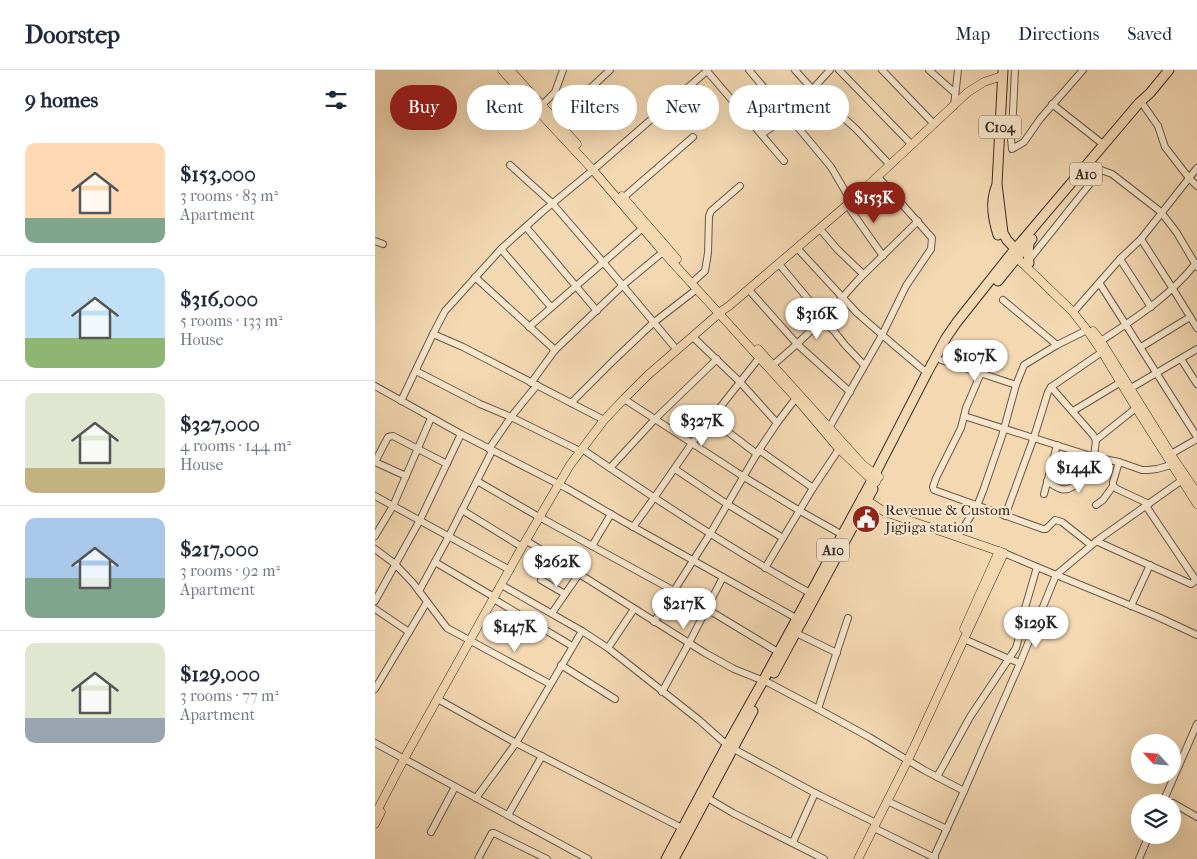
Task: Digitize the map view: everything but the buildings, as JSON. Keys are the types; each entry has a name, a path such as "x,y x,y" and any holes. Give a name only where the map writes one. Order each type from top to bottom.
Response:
{"highway":[{"name":"A10","path":"875,478 955,335 1016,254 1104,145 1169,70"},
{"name":"C104","path":"1003,73 997,184 993,195 992,209 997,234 1003,245 1016,254"},
{"name":"A10","path":"666,859 766,682 796,633 946,338 957,322 1016,254 1029,243 1097,168 1144,106 1150,93"},
{"path":"1029,243 1029,262"},
{"name":"A10","path":"766,682 778,652 841,534 865,499"},
{"name":"A10","path":"674,859 706,798 730,746"}],"main road":[{"path":"502,70 517,85"},
{"path":"510,70 521,85"},
{"path":"583,451 625,400 648,376 820,229 976,87 1003,73"},
{"path":"542,110 552,119"},
{"path":"542,111 624,197 663,252 697,289 723,312 759,358 797,398 839,448 875,478"},
{"path":"563,130 645,226 875,478"},
{"path":"1016,254 1029,262 1076,309 1101,341 1171,454 1197,504"},
{"path":"1016,254 1072,311 1087,330 1171,465 1197,493"},
{"path":"496,600 505,587 560,485 604,420 723,312"},
{"path":"865,499 885,512 1002,552"},
{"path":"375,815 496,600 510,570 526,545"},
{"path":"858,859 873,824 965,639 1002,552"},
{"path":"853,859 887,801 1002,552"},
{"path":"375,824 406,760 441,701 472,642"}],"street":[{"path":"542,105 555,92 563,70"},
{"path":"594,85 610,70"},
{"path":"401,401 445,312 475,277 526,227 707,70 784,161"},
{"path":"749,70 762,85"},
{"path":"795,70 808,85"},
{"path":"817,85 830,70"},
{"path":"839,70 912,144"},
{"path":"882,70 934,124"},
{"path":"929,70 955,93"},
{"path":"954,106 958,70"},
{"path":"1015,70 1012,149 1024,142 1052,104 1083,70"},
{"path":"1052,104 1104,145"},
{"path":"1144,106 1158,126 1165,147 1197,186"},
{"path":"849,123 890,165"},
{"path":"762,134 768,130"},
{"path":"800,130 831,168 849,203 883,256"},
{"path":"624,197 693,138"},
{"path":"510,165 552,204 677,350"},
{"path":"1029,262 1097,168 1112,174 1161,212 1177,233 1196,264 1173,289 1151,307 1101,341"},
{"path":"1076,309 1120,259 1141,239 1197,168"},
{"path":"829,428 882,335 907,286 931,249 932,238 878,177"},
{"path":"695,280 705,271 711,211 740,186"},
{"path":"773,365 823,319 863,274 918,221"},
{"path":"529,327 645,226"},
{"path":"526,227 597,311"},
{"path":"820,229 837,249 863,274"},
{"path":"1141,239 1197,328"},
{"path":"375,241 383,244"},
{"path":"797,248 857,313 927,373"},
{"path":"501,250 551,307"},
{"path":"419,591 449,536 491,450 555,350 623,286 663,252"},
{"path":"1120,259 1151,307"},
{"path":"779,264 845,345 865,365"},
{"path":"475,277 555,350"},
{"path":"1099,284 1141,347 1197,438 1171,454"},
{"path":"571,403 653,323 697,289"},
{"path":"749,290 797,344 850,392"},
{"path":"1003,300 1057,345"},
{"path":"1141,347 1190,317"},
{"path":"957,536 977,506 1005,428 1016,385 1024,366 1057,345 1087,330"},
{"path":"433,334 463,347 604,420"},
{"path":"695,339 740,382 777,423"},
{"path":"1131,388 1197,349"},
{"path":"1005,516 1034,437 1048,392 1102,352"},
{"path":"633,527 675,470 692,443 759,358"},
{"path":"610,468 655,419 717,359"},
{"path":"1181,359 1197,384"},
{"path":"941,360 1016,385"},
{"path":"416,371 480,404 583,451 710,534 810,593"},
{"path":"981,373 971,395 961,428 936,478 934,490 1043,529 1046,529 1055,520 1063,522 1093,543 1150,565 1191,584 1195,581 1148,505 1113,486"},
{"path":"1073,412 1121,382"},
{"path":"375,386 431,418 560,485 797,618"},
{"path":"1047,481 1063,490 1069,489 1079,481 1093,457 1096,440 1051,388"},
{"path":"655,622 758,452 777,423 797,398"},
{"path":"625,400 744,477 841,534"},
{"path":"1096,440 1136,408"},
{"path":"964,416 1093,457 1119,462 1142,470 1171,465"},
{"path":"375,536 393,506 431,418"},
{"path":"711,419 813,488"},
{"path":"375,601 419,520 461,434"},
{"path":"406,476 375,462 388,437 393,436 447,464"},
{"path":"1044,494 1057,445"},
{"path":"765,568 839,448"},
{"path":"1096,505 1103,500 1113,486 1119,462"},
{"path":"675,470 783,538"},
{"path":"505,587 552,613 608,648 730,746 935,858 1055,575 1093,543 1184,479"},
{"path":"477,481 707,609 778,652"},
{"path":"375,496 510,570"},
{"path":"462,510 579,574 734,669 766,682 869,736 964,792"},
{"path":"592,546 611,514"},
{"path":"375,549 395,564 419,591 447,628 550,684"},
{"path":"1002,552 1197,635"},
{"path":"435,562 573,646"},
{"path":"1131,606 1150,565"},
{"path":"937,777 970,717 1016,648 1037,567"},
{"path":"552,613 579,574"},
{"path":"662,692 723,577"},
{"path":"541,580 565,594"},
{"path":"375,689 427,602"},
{"path":"375,609 409,632"},
{"path":"608,648 634,609"},
{"path":"818,709 848,618"},
{"path":"477,798 516,742 581,631"},
{"path":"796,633 837,653"},
{"path":"965,639 1019,663"},
{"path":"561,665 615,699"},
{"path":"441,701 542,756 683,828"},
{"path":"1167,794 1195,736 1197,724"},
{"path":"375,743 588,859"},
{"path":"508,815 542,756"},
{"path":"431,832 455,787"},
{"path":"793,842 815,793"},
{"path":"706,798 824,859"},
{"path":"887,801 947,829"},
{"path":"1181,808 1197,817"},
{"path":"478,859 492,833 547,859"},
{"path":"1139,859 1145,844"}],"place":[{"name":"Revenue & Custom Jigjiga station","path":"866,519"}]}
